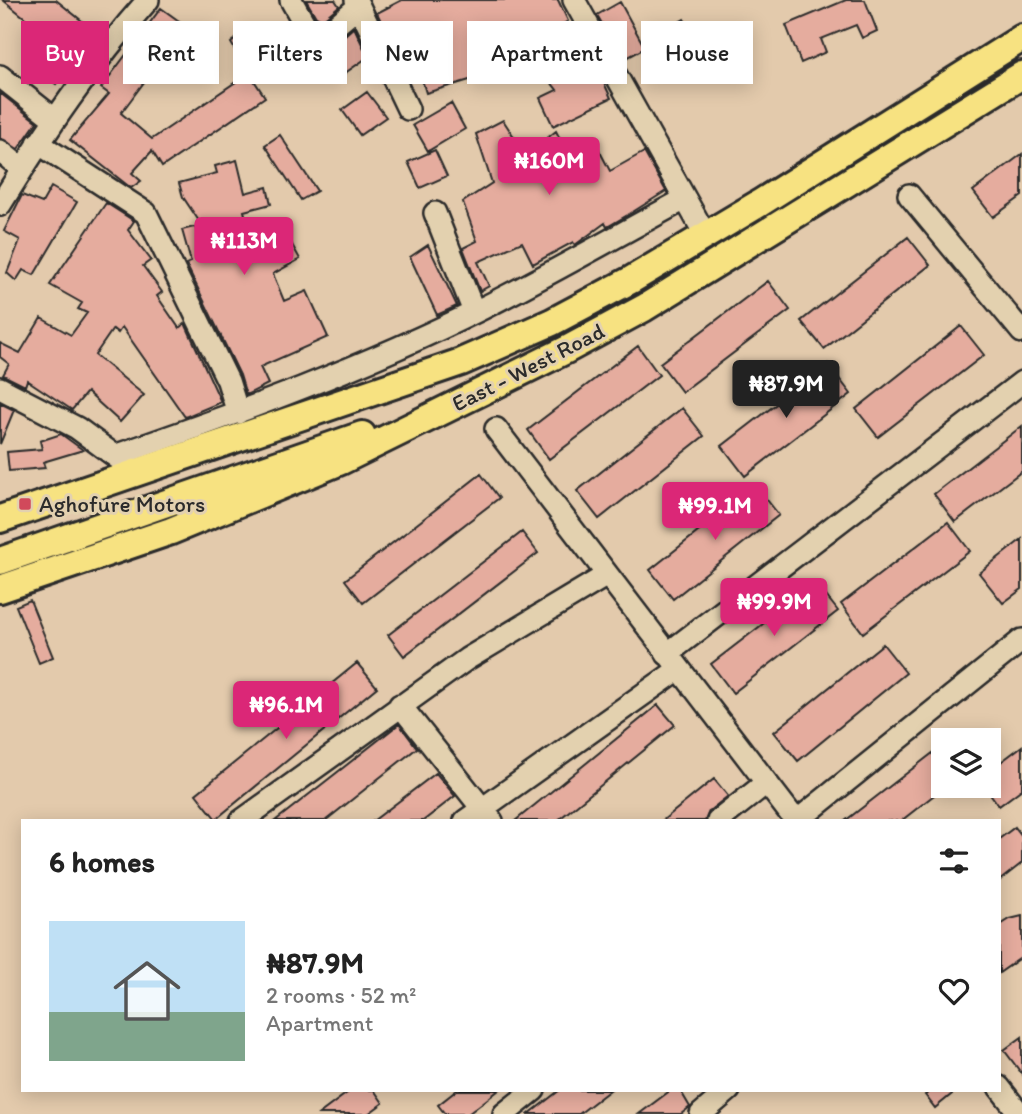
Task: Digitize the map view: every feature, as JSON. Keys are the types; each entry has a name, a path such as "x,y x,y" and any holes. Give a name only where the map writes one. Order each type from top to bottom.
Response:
{"main road":[{"name":"East - West Road","path":"0,519 125,463 461,362 552,322 706,236 1022,38"},
{"name":"East - West Road","path":"0,589 184,526 341,461 469,397 644,308 1022,75"},
{"path":"0,561 228,469 461,362"},
{"path":"0,538 469,397"}],"street":[{"path":"0,205 53,118 95,62 148,0"},
{"path":"291,0 315,43 357,3 408,109"},
{"path":"574,0 706,236"},
{"path":"0,76 53,118"},
{"path":"38,143 146,213 228,381 238,413"},
{"path":"0,151 22,169"},
{"path":"909,195 1022,332"},
{"path":"0,388 77,428 125,463 238,413 351,369 474,312 685,199"},
{"path":"435,213 474,312"},
{"path":"400,705 480,817 1022,382"},
{"path":"496,429 794,819"},
{"path":"244,819 467,659 607,575"},
{"path":"798,819 1022,640"},
{"path":"721,819 766,783"},
{"path":"1001,1090 1020,1114"},
{"path":"504,1114 532,1092"},
{"path":"701,1114 727,1092"}],"building":[{"path":"3,0 56,0 82,21 29,21"},
{"path":"306,0 335,0 339,6 322,20 316,17"},
{"path":"402,0 558,0 568,21 467,21 467,81 426,93 423,84 453,84 453,21 381,21 377,13"},
{"path":"846,0 865,0 877,31 862,38 856,25 821,39 826,52 801,63 786,25"},
{"path":"620,2 641,41 641,50 627,58 627,21 600,21 597,15"},
{"path":"161,8 179,21 151,21"},
{"path":"354,27 361,42 361,62 347,72 347,33"},
{"path":"123,59 123,84 143,84 121,113 152,139 233,84 256,84 265,97 162,167 152,151 132,173 141,181 131,188 70,140 109,94 101,88 104,84 109,84 109,77"},
{"path":"552,84 604,84 611,98 553,126 540,98 557,90"},
{"path":"367,92 386,117 360,135 342,110"},
{"path":"0,93 37,122 18,149 0,138"},
{"path":"451,103 465,129 428,151 413,125"},
{"path":"503,120 526,155 556,131 573,164 598,148 610,171 644,152 666,191 607,227 605,223 575,245 573,242 533,264 522,242 478,262 489,286 480,291 463,248 477,241 463,202 492,183 476,134"},
{"path":"280,135 317,191 301,200 265,145"},
{"path":"435,150 447,176 420,188 408,162"},
{"path":"1022,154 1022,196 993,217 973,191"},
{"path":"237,160 245,193 267,187 271,204 244,211 257,259 290,241 300,259 273,274 284,301 307,291 328,337 260,367 268,384 246,395 240,375 186,264 191,262 182,230 194,227 211,239 183,197 179,183 217,173 215,166"},
{"path":"51,187 77,202 34,275 23,270 16,281 7,273 20,240 4,231 22,195 42,203"},
{"path":"106,203 134,221 128,230 151,260 143,266 162,292 157,296 179,328 185,323 221,402 185,417 122,327 118,333 113,329 95,355 144,395 120,422 87,392 72,410 27,380 25,386 3,375 9,364 0,357 0,343 20,353 41,318 71,335 87,313 78,309 82,303 50,285"},
{"path":"908,237 930,265 824,349 801,321"},
{"path":"428,245 457,306 437,315 410,257"},
{"path":"768,281 790,310 682,392 660,363"},
{"path":"961,326 984,355 878,437 856,409"},
{"path":"638,346 659,375 549,459 528,430"},
{"path":"828,364 851,394 745,476 722,446"},
{"path":"0,403 14,410 0,444"},
{"path":"682,408 704,436 599,519 577,491"},
{"path":"1022,426 1022,471 955,522 934,494"},
{"path":"61,434 83,450 43,462 45,468 9,471 7,452 42,449 40,441"},
{"path":"481,474 499,498 363,603 345,580"},
{"path":"756,486 779,515 673,599 650,570"},
{"path":"948,522 970,551 863,633 841,604"},
{"path":"522,532 538,553 404,656 388,635"},
{"path":"1022,539 1022,589 1003,603 979,573"},
{"path":"816,583 838,611 733,693 711,664"},
{"path":"30,600 53,657 39,663 16,606"},
{"path":"883,644 906,673 798,761 774,732"},
{"path":"357,663 377,687 216,819 196,794"},
{"path":"658,705 675,725 559,819 517,819"},
{"path":"399,724 417,748 328,819 278,819"},
{"path":"1022,746 1022,789 999,806 993,798 1001,798 1001,762"},
{"path":"931,754 931,797 904,819 848,819"},
{"path":"436,773 455,796 426,819 376,819"},
{"path":"714,779 728,796 709,811 706,819 664,819"},
{"path":"1015,827 1022,836 1022,863 1001,879 1001,838"},
{"path":"1022,916 1022,957 1001,972 1001,925"},
{"path":"1022,1037 1022,1074 1004,1050"},
{"path":"348,1092 375,1092 383,1103 368,1114 319,1114"},
{"path":"454,1092 496,1092 468,1114 445,1114 438,1105"},
{"path":"557,1092 607,1092 579,1114 529,1114"},
{"path":"668,1092 681,1092 690,1107 681,1114 639,1114"},
{"path":"929,1092 955,1092 935,1108 925,1095"}],"place":[{"name":"Aghofure Motors","path":"25,504"}]}
